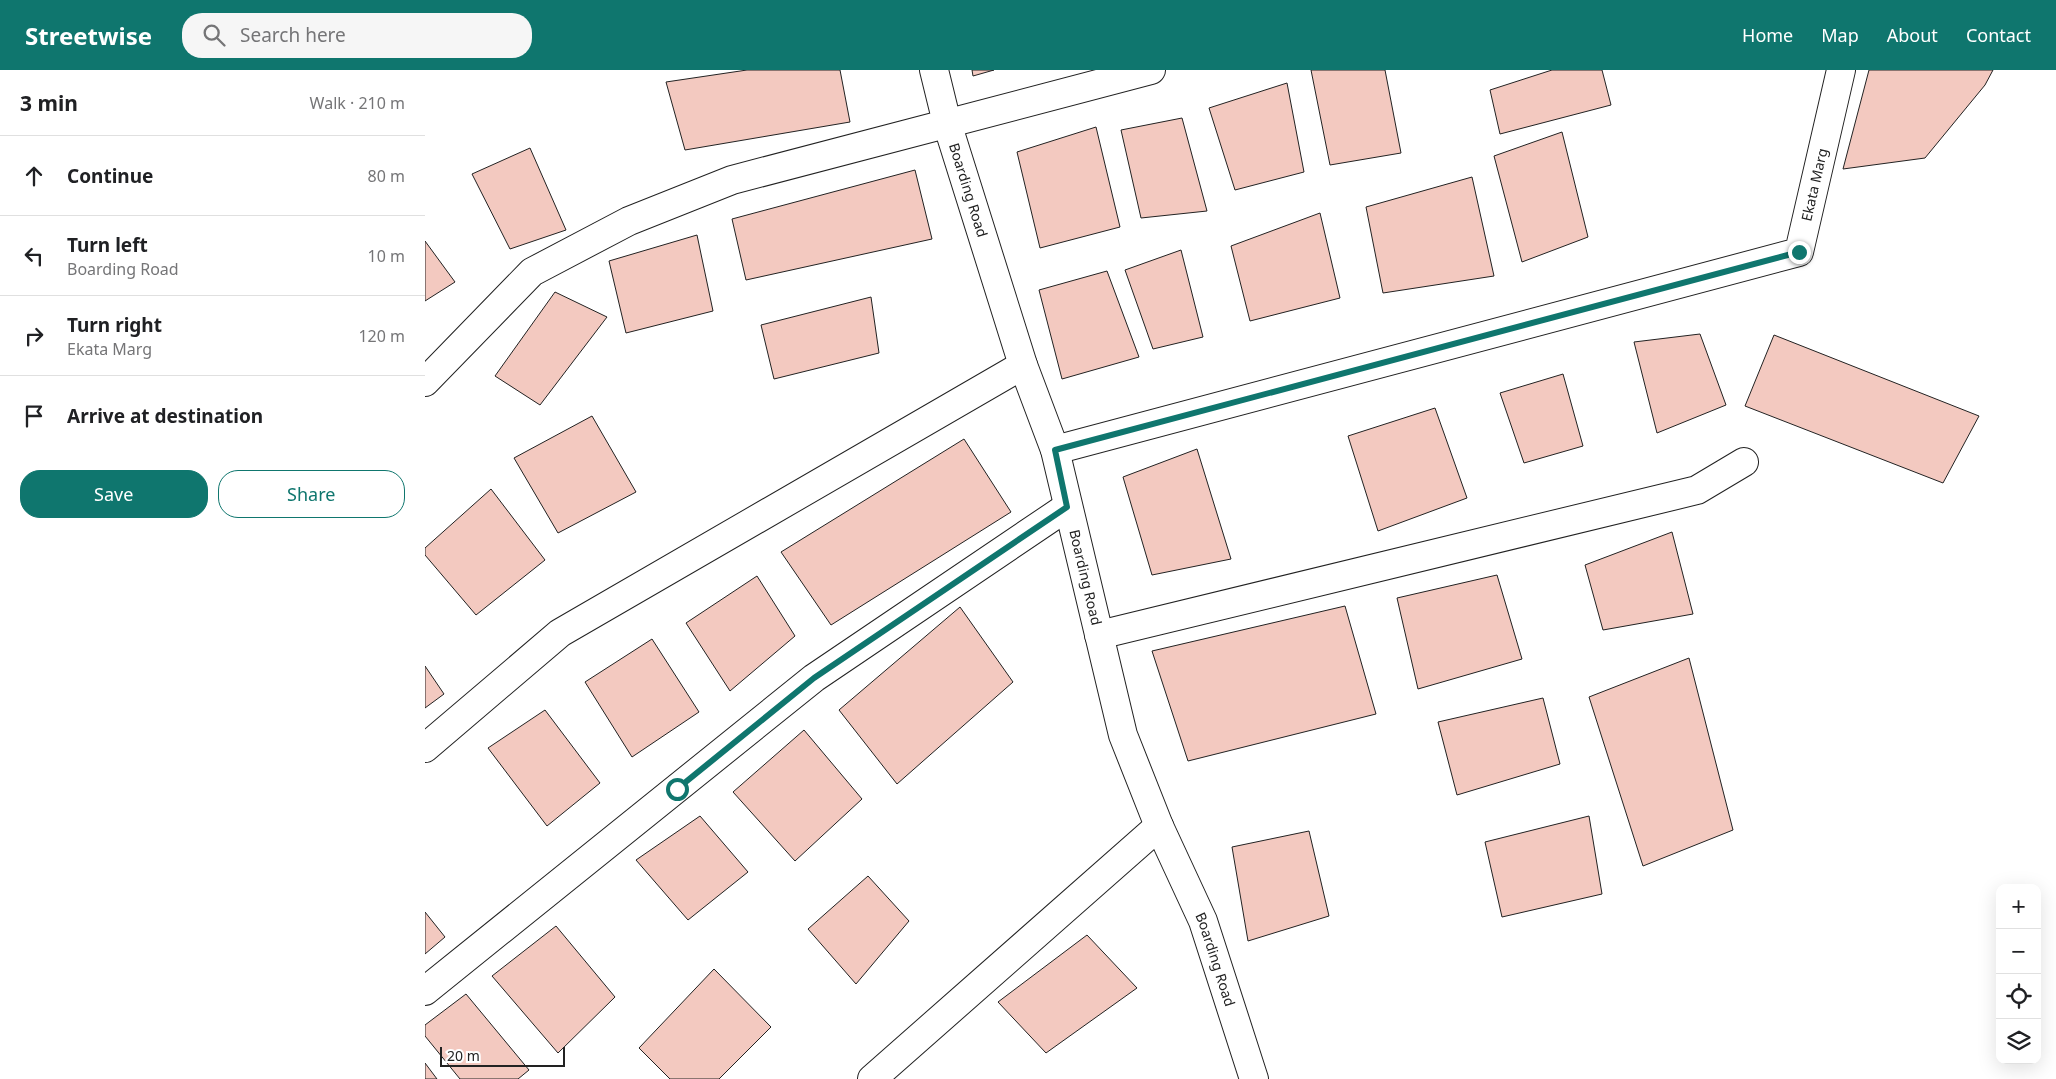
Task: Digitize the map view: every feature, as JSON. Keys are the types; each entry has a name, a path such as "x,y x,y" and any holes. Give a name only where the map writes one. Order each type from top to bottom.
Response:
{"street":[{"name":"Boarding Road","path":"934,70 947,122 1023,365 1055,450 1067,507 1123,735 1159,826 1203,921 1254,1079"},
{"path":"425,382 532,272 629,221 732,180 947,122 1151,70"},
{"name":"Ekata Marg","path":"1055,450 1799,252 1841,70"},
{"path":"425,748 560,633 1023,365"},
{"path":"1099,635 1697,490 1744,462"},
{"path":"425,991 814,678 1067,507"},
{"path":"872,1079 1159,826"}],"building":[{"path":"747,70 840,70 850,122 685,150 666,82"},
{"path":"972,70 994,70 973,76"},
{"path":"1311,70 1385,70 1401,153 1330,165"},
{"path":"1552,70 1602,70 1611,105 1500,134 1490,90"},
{"path":"1869,70 1993,70 1985,85 1925,158 1843,169"},
{"path":"1287,83 1304,172 1235,190 1209,108"},
{"path":"1182,118 1207,211 1141,218 1121,130"},
{"path":"1096,127 1120,227 1040,248 1017,152"},
{"path":"1562,132 1588,237 1522,262 1494,156"},
{"path":"530,148 566,230 510,249 472,174"},
{"path":"915,170 932,239 746,280 732,219"},
{"path":"1472,177 1494,276 1383,293 1366,207"},
{"path":"1320,213 1340,298 1250,321 1231,246"},
{"path":"697,235 713,311 626,333 609,261"},
{"path":"425,241 455,282 425,301"},
{"path":"1181,250 1203,337 1153,349 1125,270"},
{"path":"1107,271 1139,357 1062,379 1039,290"},
{"path":"555,292 607,317 540,405 495,376"},
{"path":"871,297 879,353 774,379 761,325"},
{"path":"1700,334 1726,405 1657,433 1634,342"},
{"path":"1774,335 1979,416 1943,483 1745,406"},
{"path":"1563,374 1583,446 1524,463 1500,393"},
{"path":"1435,408 1467,498 1378,531 1348,436"},
{"path":"592,416 636,492 558,533 514,458"},
{"path":"964,439 1011,512 831,625 781,552"},
{"path":"1197,449 1231,559 1152,575 1123,477"},
{"path":"491,489 545,560 476,615 425,555 425,548"},
{"path":"1672,532 1693,614 1603,630 1585,565"},
{"path":"1497,575 1522,659 1418,689 1397,598"},
{"path":"757,576 795,636 730,691 686,623"},
{"path":"1345,606 1376,714 1188,761 1152,651"},
{"path":"960,607 1013,682 897,784 839,710"},
{"path":"652,639 699,712 632,757 585,682"},
{"path":"1689,658 1733,830 1643,866 1589,697"},
{"path":"425,666 444,694 425,708"},
{"path":"1543,698 1560,764 1457,795 1438,722"},
{"path":"545,710 600,783 547,826 488,748"},
{"path":"804,730 862,799 795,861 733,792"},
{"path":"700,816 748,872 688,920 636,860"},
{"path":"1589,816 1602,894 1502,917 1485,842"},
{"path":"1309,831 1329,916 1248,941 1232,847"},
{"path":"868,876 909,921 856,984 808,929"},
{"path":"425,912 445,937 425,954"},
{"path":"556,926 615,997 558,1053 492,976"},
{"path":"1087,935 1137,988 1046,1053 998,1002"},
{"path":"714,969 771,1027 719,1079 670,1079 639,1048"},
{"path":"466,994 529,1070 518,1079 460,1079 425,1036 425,1025"},
{"path":"425,1063 437,1079 425,1079"}],"route":[{"path":"677,789 814,678 1067,507 1055,450 1799,252"}]}
